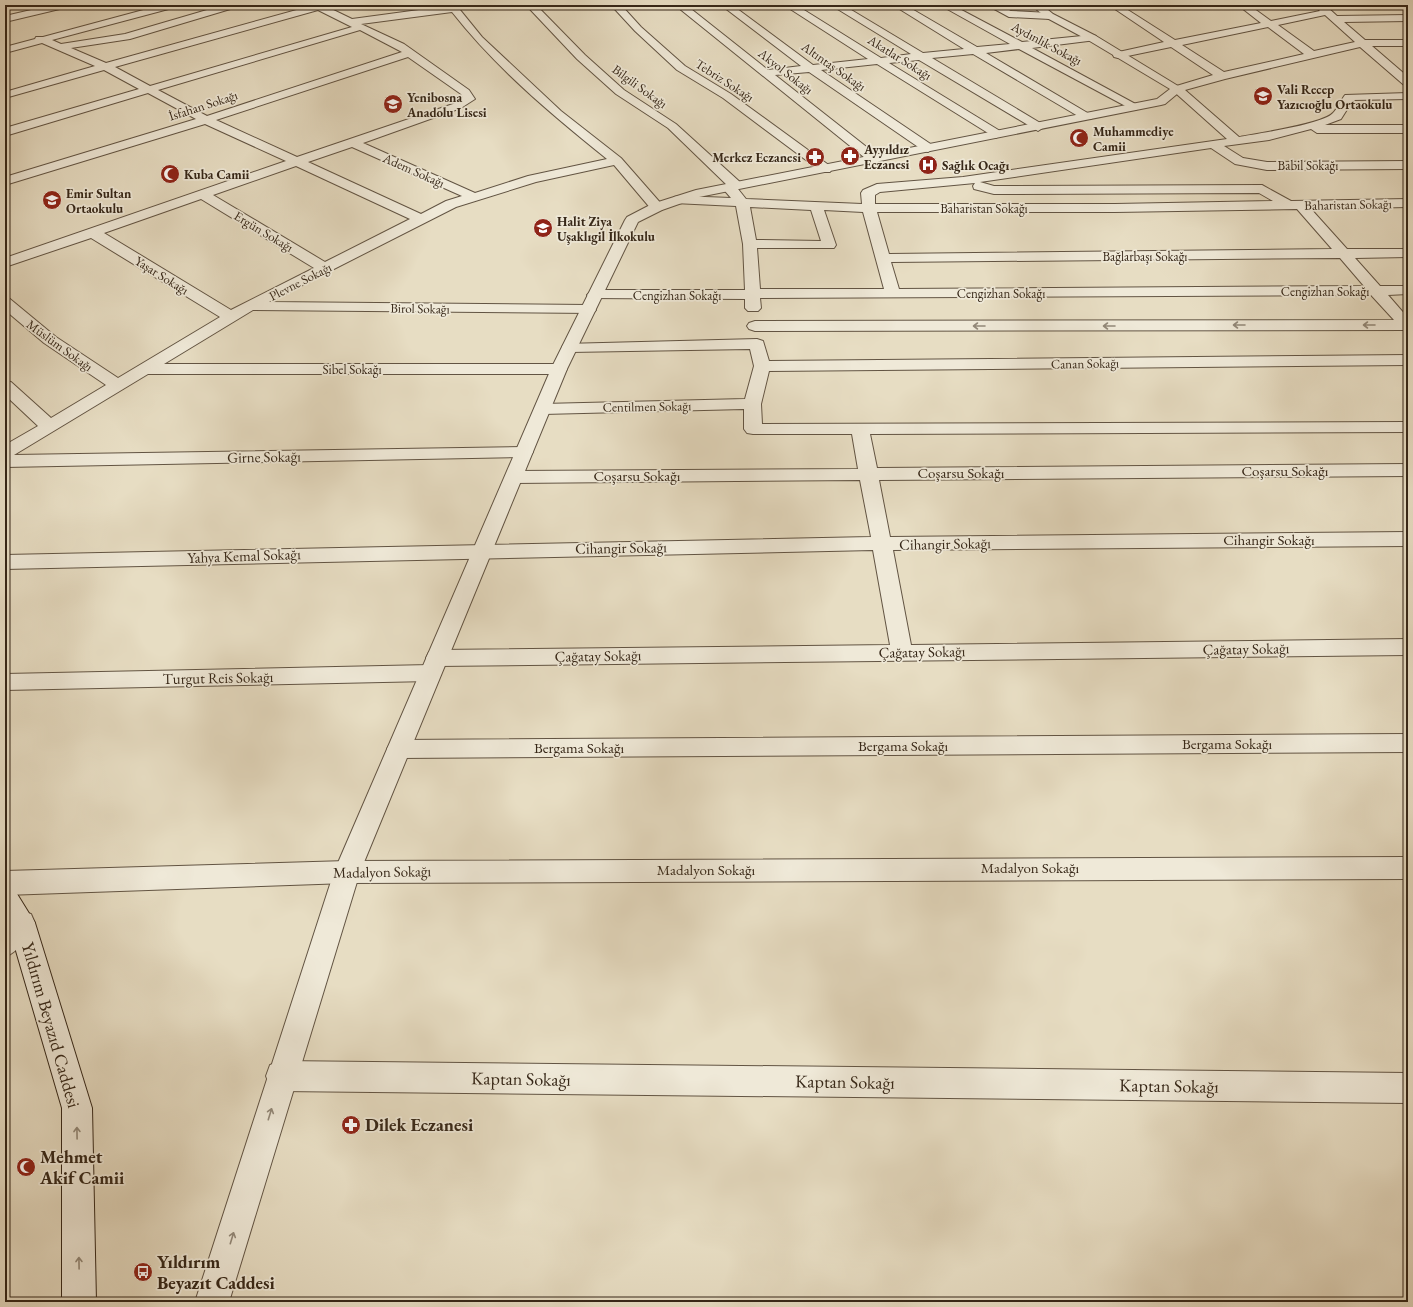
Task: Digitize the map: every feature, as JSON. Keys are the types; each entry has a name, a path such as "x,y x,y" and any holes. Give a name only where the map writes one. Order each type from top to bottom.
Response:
{"street":[{"path":"7,17 64,5"},
{"path":"5,50 40,39 172,5"},
{"path":"60,47 126,37 234,5"},
{"name":"Bilgili Sokağı","path":"531,5 581,57 614,87 672,126 735,192"},
{"name":"Tebriz Sokağı","path":"616,5 638,29 680,68 727,96 826,169"},
{"name":"Akyol Sokağı","path":"680,5 874,159"},
{"name":"Altıntaş Sokağı","path":"726,5 812,69 928,148"},
{"name":"Akatlar Sokağı","path":"790,5 996,134"},
{"path":"836,5 1038,127"},
{"path":"898,5 1087,117"},
{"name":"Aydınlık Sokağı","path":"945,5 1135,107"},
{"path":"992,5 1009,14 1043,10 1177,89 1237,141"},
{"path":"1114,5 1222,76"},
{"path":"1243,5 1313,55"},
{"path":"1318,5 1408,83"},
{"path":"5,95 317,6 400,46 465,92 469,99 457,106 354,143 5,263"},
{"path":"5,132 355,25 453,7 478,39 488,49 557,113 617,161 657,206"},
{"path":"1118,55 1270,24 1330,15 1408,18"},
{"path":"766,73 1024,47 1092,38"},
{"path":"5,39 17,46"},
{"path":"40,39 106,67 206,120 421,219"},
{"path":"212,1302 281,1076 347,872 559,369 632,220 657,206 679,200 735,192 826,169 1161,102 1177,89 1222,76 1363,43 1408,43"},
{"name":"İsfahan Sokağı","path":"5,181 206,120 409,53"},
{"path":"1391,68 1408,68"},
{"path":"893,294 869,208 868,193 877,188 963,181 1214,145 1296,129 1337,117 1349,97 1408,96"},
{"path":"1362,97 1372,106"},
{"path":"1382,115 1403,129 1408,138"},
{"path":"1296,129 1403,129"},
{"name":"Adem Sokağı","path":"354,143 474,197"},
{"name":"Babil Sokağı","path":"1214,145 1239,161 1267,166 1408,165"},
{"name":"Plevne Sokağı","path":"5,453 251,306 451,204 532,179 617,161"},
{"name":"Baharistan Sokağı","path":"963,181 994,190 1262,189 1295,205"},
{"path":"984,208 994,190"},
{"path":"735,192 750,244 755,326 762,366 752,404 753,429 1408,427"},
{"name":"Baharistan Sokağı","path":"735,192 816,205 869,208 1408,203"},
{"name":"Ergün Sokağı","path":"202,194 325,268"},
{"path":"750,244 829,245 816,205"},
{"path":"1295,205 1345,254 1376,291 1407,324"},
{"name":"Yaşar Sokağı","path":"92,232 231,318"},
{"name":"Bağlarbaşı Sokağı","path":"883,258 1408,253"},
{"name":"Cengizhan Sokağı","path":"591,303 752,294 1408,290"},
{"name":"Müslüm Sokağı","path":"5,302 50,340 117,385"},
{"name":"Birol Sokağı","path":"251,306 591,303"},
{"path":"755,326 892,327 1407,324"},
{"path":"570,347 757,344"},
{"name":"Canan Sokağı","path":"762,366 1408,360"},
{"name":"Sibel Sokağı","path":"144,369 559,369"},
{"path":"5,386 49,426"},
{"name":"Centilmen Sokağı","path":"543,409 752,404"},
{"path":"860,428 902,653"},
{"name":"Girne Sokağı","path":"5,461 524,452"},
{"name":"Coşarsu Sokağı","path":"514,477 1408,470"},
{"name":"Cihangir Sokağı","path":"482,549 1242,539 1408,539"},
{"name":"Yahya Kemal Sokağı","path":"5,562 482,549"},
{"name":"Çağatay Sokağı","path":"433,666 902,653 1408,647"},
{"name":"Turgut Reis Sokağı","path":"5,682 433,666"},
{"name":"Bergama Sokağı","path":"399,749 1408,743"},
{"name":"Madalyon Sokağı","path":"5,883 347,872 1408,868"},
{"name":"Yıldırım Beyazıd Caddesi","path":"5,897 13,934 77,1108 79,1302"},
{"name":"Kaptan Sokağı","path":"281,1076 1408,1088"}],"place":[{"name":"Vali Recep Yazıcıoğlu Ortaokulu","path":"1263,96"},
{"name":"Yenibosna Anadolu Lisesi","path":"393,104"},
{"name":"Muhammediye Camii","path":"1079,138"},
{"name":"Ayyıldız Eczanesi","path":"850,156"},
{"name":"Merkez Eczanesi","path":"815,157"},
{"name":"Sağlık Ocağı","path":"928,165"},
{"name":"Kuba Camii","path":"170,174"},
{"name":"Emir Sultan Ortaokulu","path":"52,200"},
{"name":"Halit Ziya Uşaklıgil İlkokulu","path":"543,228"},
{"name":"Dilek Eczanesi","path":"351,1125"},
{"name":"Mehmet Akif Camii","path":"26,1167"},
{"name":"Yıldırım Beyazıt Caddesi","path":"143,1272"}]}
